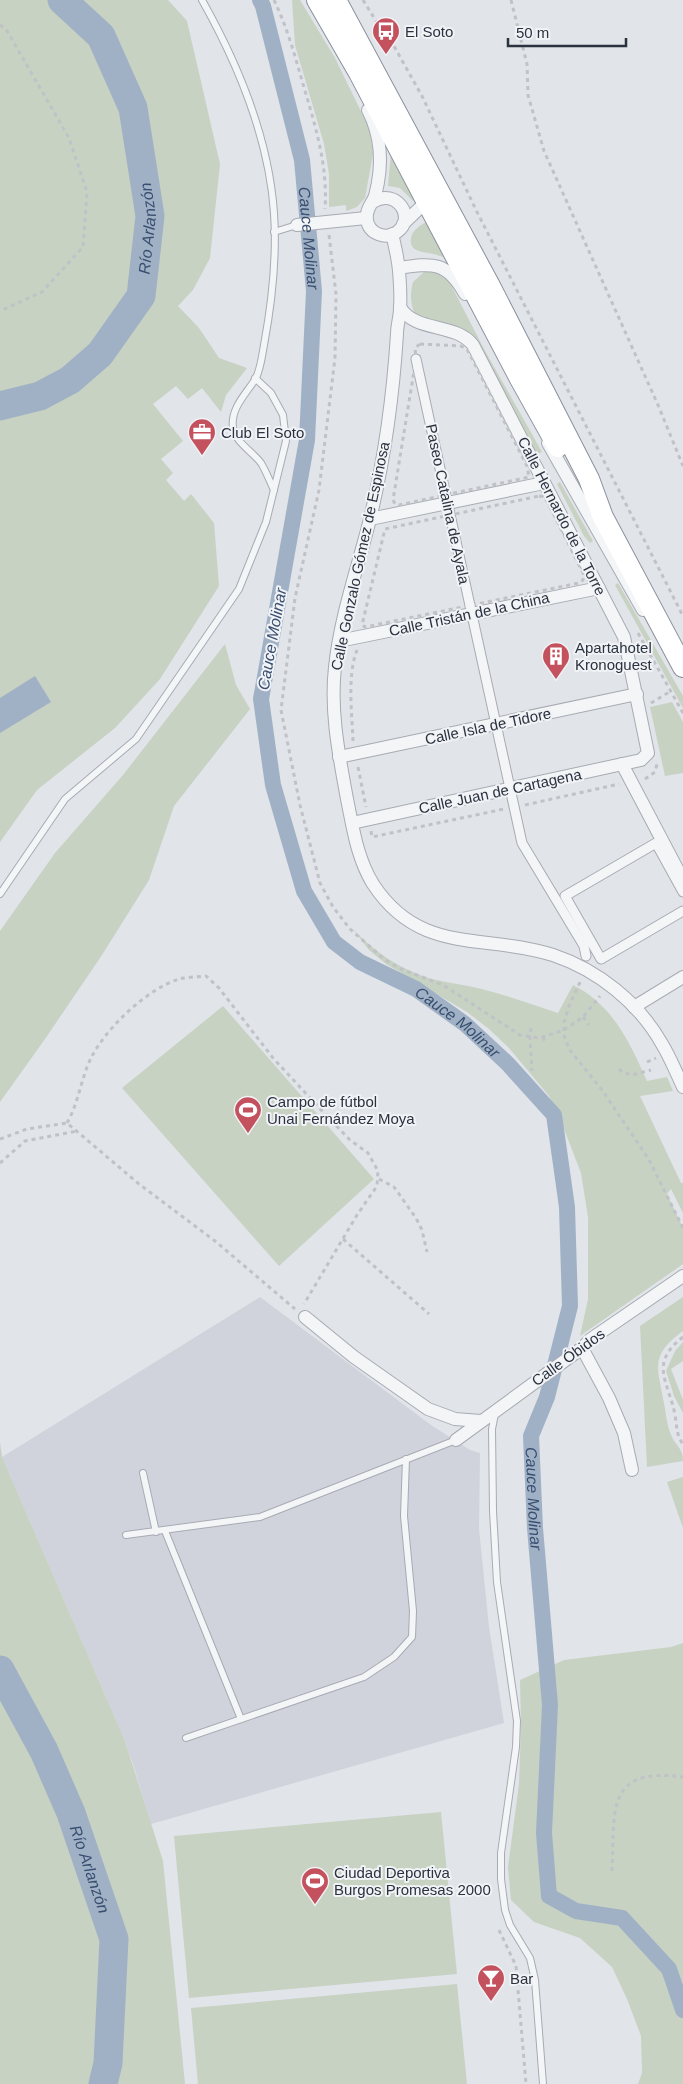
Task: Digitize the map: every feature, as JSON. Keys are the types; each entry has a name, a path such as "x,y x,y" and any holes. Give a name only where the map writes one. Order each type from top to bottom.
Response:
{"highway":[{"path":"316,0 359,73 528,395 580,485 603,516"},
{"path":"336,0 439,189 581,463 603,516 683,667"}],"street":[{"path":"329,23 341,56 378,133 380,148 379,172 373,202 366,218 367,224 375,233 386,236 392,234 426,202 427,189 395,124 389,100"},
{"path":"373,202 383,197 394,200 403,208 403,224"},
{"path":"297,225 366,218"},
{"name":"Calle Gonzalo Gómez de Espinosa","path":"392,234 399,268 400,307 388,416 370,519 339,641 333,692 339,757 358,850 366,871 385,899 407,921 418,927 445,936 552,955 599,977 634,1007 662,1043 681,1078"},
{"path":"399,268 429,264 439,266 458,281 628,587 648,620 666,633"},
{"name":"Calle Hernardo de la Torre","path":"400,307 408,318 462,335 470,340 624,637 648,749 646,756"},
{"path":"397,330 413,320"},
{"name":"Paseo Catalina de Ayala","path":"416,359 522,843 584,946 586,956"},
{"path":"370,519 446,499 544,483"},
{"name":"Calle Tristán de la China","path":"339,641 599,588"},
{"name":"Calle Isla de Tidore","path":"339,757 637,694"},
{"name":"Calle Juan de Cartagena","path":"352,822 641,760 646,756"},
{"path":"622,764 683,880"},
{"path":"683,892 656,843 565,896 601,959 683,911"},
{"path":"634,1007 683,977"},
{"name":"Calle Óbidos","path":"456,1440 582,1348 591,1339 683,1276"},
{"path":"302,1315 354,1357 428,1409 455,1419 481,1421"},
{"path":"582,1348 609,1398 624,1433 632,1470"}],"lane":[{"path":"202,0 220,33 238,73 260,138 269,177 274,232 272,290 267,329 260,368 256,378 237,406 233,425 235,435 261,464 274,490"},
{"path":"274,232 297,225"},
{"path":"0,894 64,799 136,739 239,589 266,522 286,441 283,415 271,393 256,378"},
{"path":"495,1410 492,1429 493,1511 497,1582 517,1721 516,1746 501,1853 501,1879 505,1910 510,1925 530,1958 535,1980 543,2084"},
{"path":"126,1535 260,1516 319,1495 456,1440"},
{"path":"186,1738 364,1677 394,1657 412,1637 413,1611 404,1516 406,1459"},
{"path":"143,1473 156,1532"},
{"path":"164,1531 242,1720"}],"path":[{"path":"274,0 292,48 321,150 326,181 325,211"},
{"path":"364,0 376,21 386,32 422,96 476,210 683,616"},
{"path":"511,0 526,64 528,95 544,151 654,396 683,466"},
{"path":"0,25 6,29 69,138 87,192 83,247 42,292 0,311"},
{"path":"319,490 335,358 336,294 328,232"},
{"path":"416,359 393,500 399,505 446,499 529,476 530,474 467,349 456,345 420,344"},
{"path":"357,650 354,661 352,689 352,725 354,744 361,743"},
{"path":"648,710 648,705 671,692"},
{"path":"358,766 367,764"},
{"path":"586,970 569,1006 564,1030 566,1042 574,1056 602,1090 648,1158 683,1228"},
{"path":"0,1139 27,1128 67,1123 139,1184 215,1240 302,1315 357,1214 377,1186 379,1179 378,1171 368,1153 350,1140 302,1090 273,1058 219,988 206,976 179,979 150,994 115,1024 91,1058 74,1110 67,1123"},
{"path":"564,1030 583,1017 600,996"},
{"path":"583,1017 589,1025"},
{"path":"531,1028 532,1071"},
{"path":"544,1037 546,1044"},
{"path":"619,1069 632,1075 651,1070"},
{"path":"0,1162 25,1141 78,1131"},
{"path":"379,1179 394,1187 416,1218 422,1230 427,1252"},
{"path":"343,1239 429,1314"},
{"path":"683,1337 671,1347 662,1371 675,1415 676,1430 683,1444"},
{"path":"612,1871 616,1804 624,1790 630,1784 645,1777 663,1775 683,1777"},
{"path":"496,1922 516,1966 526,2084"}],"shaded area":[{"path":"260,1297 431,1425 470,1450 480,1453 479,1529 489,1627 504,1723 151,1824 125,1741 2,1457"}],"green space":[{"path":"0,0 168,0 187,21 220,164 210,258 193,290 178,306 199,328 219,358 247,368 226,395 221,412 202,388 188,399 176,386 153,404 183,441 161,459 173,473 166,480 184,501 191,494 214,523 219,586 160,679 115,728 37,790 0,842"},
{"path":"292,0 300,0 335,58 370,130 373,154 365,198 357,207 346,211 346,205 329,207 329,174 324,144 295,45"},
{"path":"391,153 416,197 413,201 400,188 388,186"},
{"path":"428,221 449,259 418,251 412,246 411,238 414,232"},
{"path":"434,270 443,275 450,283 484,349 542,452 536,454 478,341 464,330 415,314 411,298 413,282 425,271"},
{"path":"560,482 593,541 590,543 584,536 557,484"},
{"path":"618,583 683,696 683,708 615,585"},
{"path":"225,644 236,685 250,709 174,806 149,880 102,955 0,1102 0,931 55,853 123,775"},
{"path":"672,702 683,722 683,773 665,776 650,707"},
{"path":"352,928 369,945 389,959 410,971 432,979 482,989 558,1013 573,985 587,993 610,1014 627,1039 647,1081 667,1077 673,1091 640,1096 681,1183 683,1183 683,1213 671,1189 667,1194 683,1228 683,1264 580,1336 588,1299 588,1217 581,1173 559,1116 549,1096 509,1048 489,1029 467,1012 386,964 369,950"},
{"name":"Campo de fútbol Unai Fernández Moya","path":"223,1006 374,1179 279,1266 122,1088"},
{"path":"683,1297 683,1331 672,1340 660,1355 658,1371 669,1429 681,1451 683,1461 647,1467 640,1326"},
{"path":"683,1342 683,1361 671,1369 683,1400 683,1413 674,1396 666,1371 675,1351"},
{"path":"0,1442 2,1457 125,1741 163,1861 185,2084 0,2084"},
{"path":"683,1477 683,1528 667,1482"},
{"path":"683,1643 683,2084 638,2084 642,2073 641,2036 612,1967 580,1938 534,1922 511,1900 508,1867 519,1784 520,1680 564,1660 671,1647"},
{"name":"Ciudad Deportiva Burgos Promesas 2000","path":"441,1812 457,1974 189,1998 174,1836"},
{"path":"457,1984 467,2084 198,2084 191,2008"}],"water":[{"path":"35,676 51,702 0,733 0,698"}],"waterway":[{"name":"Río Arlanzón","path":"0,406 40,396 70,380 100,354 141,296 150,216 133,108 101,36 62,0"},
{"name":"Cauce Molinar","path":"260,0 302,160 314,291 307,440 261,699 273,785 304,891 334,942 360,962 416,989 465,1024 508,1064 554,1115 567,1207 570,1306 547,1397 531,1436 535,1528 550,1705 544,1833 549,1896 576,1911 622,1918 669,1969 683,2010"},
{"name":"Río Arlanzón","path":"0,1670 44,1751 71,1813 114,1939 108,2063 103,2084"}],"place":[{"name":"El Soto","path":"386,55"},
{"name":"Club El Soto","path":"202,456"},
{"name":"Apartahotel Kronoguest","path":"556,680"},
{"name":"Campo de fútbol Unai Fernández Moya","path":"248,1134"},
{"name":"Ciudad Deportiva Burgos Promesas 2000","path":"315,1905"},
{"name":"Bar","path":"491,2002"}]}
